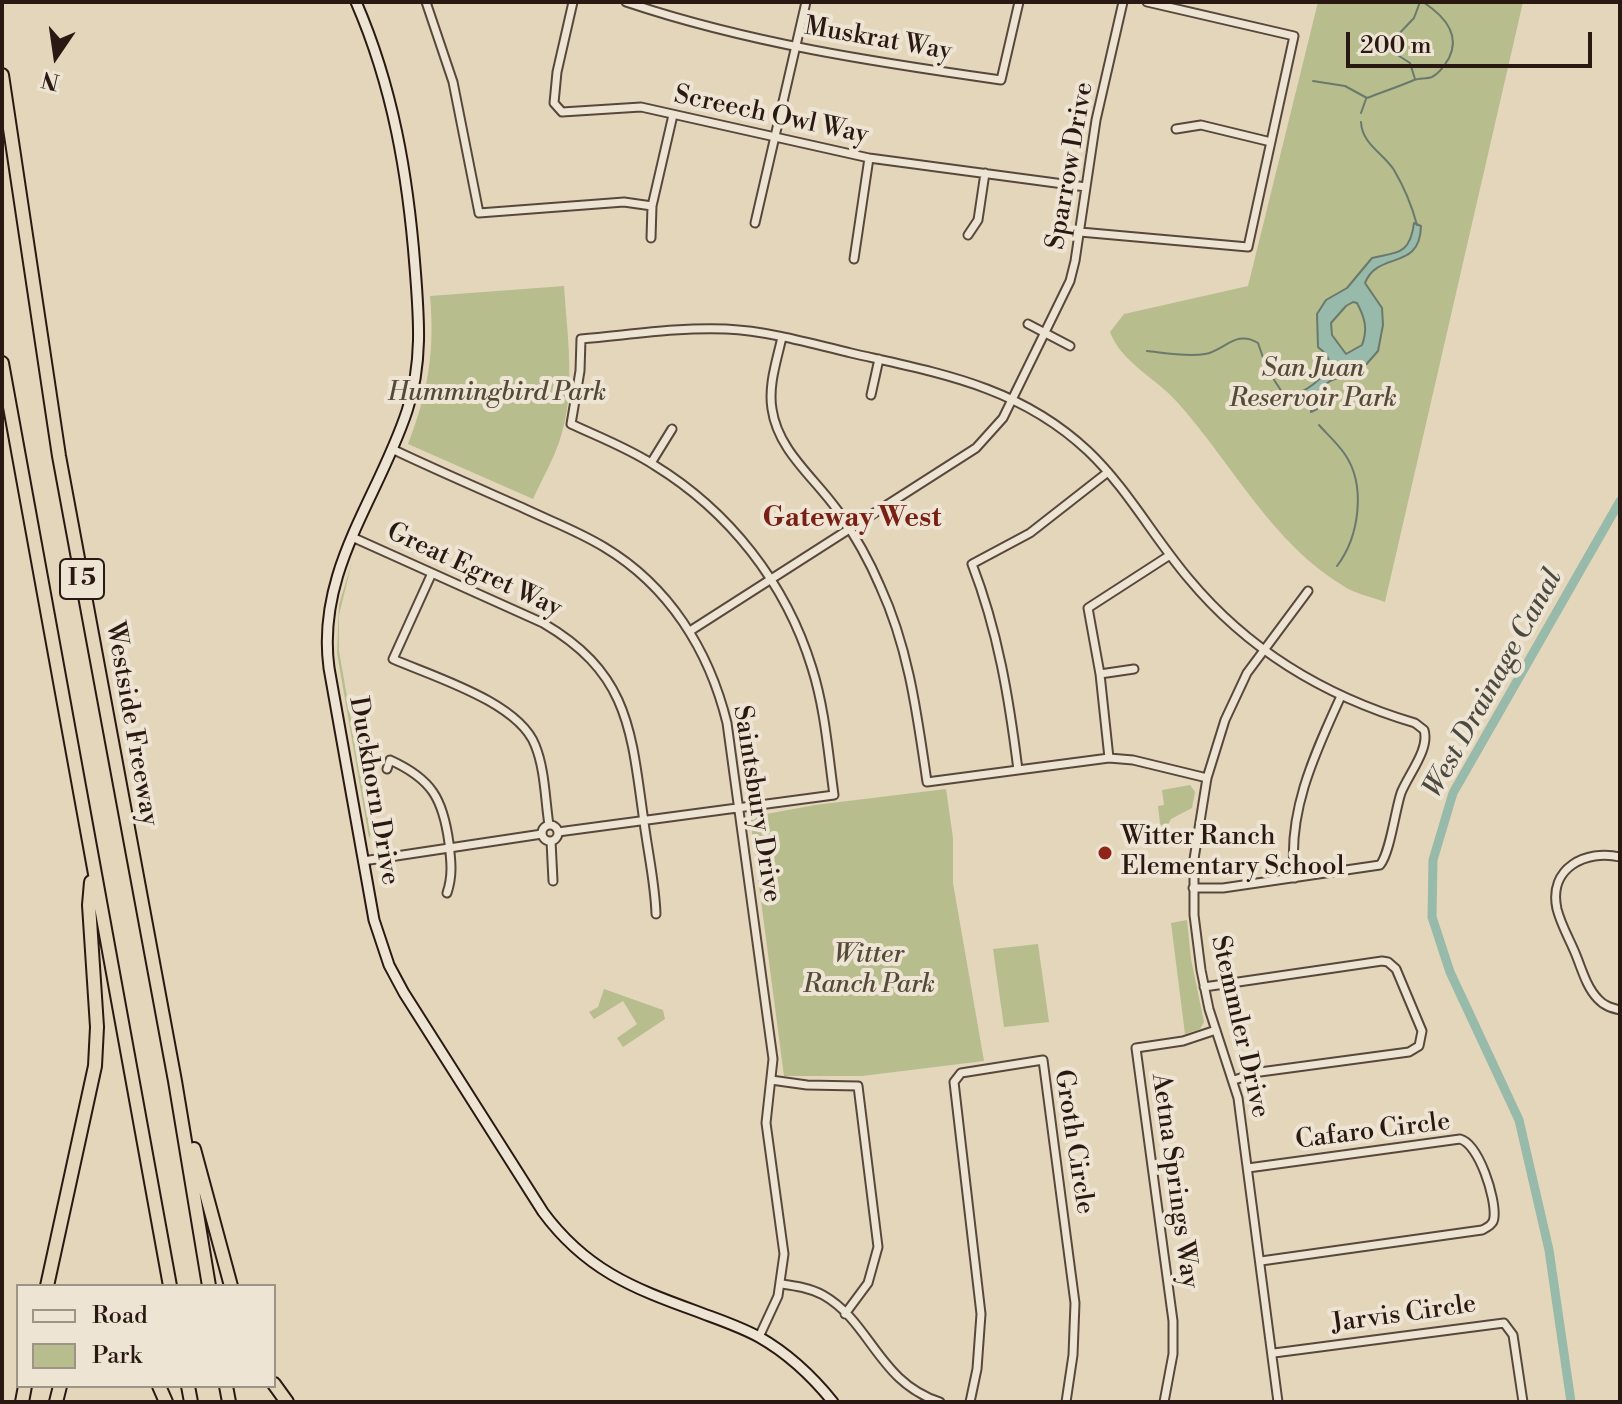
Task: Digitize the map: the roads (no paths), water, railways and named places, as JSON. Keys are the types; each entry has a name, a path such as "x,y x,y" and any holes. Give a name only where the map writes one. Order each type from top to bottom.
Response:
{"highway":[{"name":"Westside Freeway","path":"2,75 59,456 175,1081 209,1284"},
{"name":"I 5","path":"2,363 170,1284"},
{"path":"47,1284 95,1066 97,1027 89,905 93,867"},
{"path":"175,1081 230,1284"}],"street":[{"name":"Duckhorn Drive","path":"356,2 381,69 397,128 405,172 420,328 417,376 406,415 332,587 326,631 329,668 380,943 396,980 553,1225 588,1260 623,1283 759,1337 800,1365 833,1402"},
{"path":"426,2 453,82 479,213 624,202 652,206"},
{"name":"Screech Owl Way","path":"573,2 557,72 554,103 562,112 641,107 869,158 1086,187"},
{"name":"Muskrat Way","path":"626,2 701,25 847,58 1001,80 1019,2"},
{"path":"755,223 777,139 806,2"},
{"name":"Sparrow Drive","path":"690,631 976,448 995,430 1070,281 1096,120 1123,2"},
{"path":"1080,232 1248,247 1294,36 1147,2"},
{"path":"651,238 652,206 673,115"},
{"path":"1176,129 1201,125 1271,142"},
{"path":"854,259 869,158"},
{"path":"968,235 978,220 985,173"},
{"path":"1028,324 1070,346"},
{"path":"558,832 834,795 823,718 812,669 795,622 753,553 719,515 688,489 651,463 571,424 580,371 581,339 713,329 744,331 956,377 1013,398 1064,430 1108,472 1210,603 1264,650 1341,696 1415,723 1424,730 1426,740 1400,797 1383,862 1376,867 1213,889 1193,888"},
{"path":"782,337 771,396 777,430 792,455 849,528 880,584 902,643 916,705 927,782 1109,758 1133,760 1207,778"},
{"path":"871,395 879,359"},
{"path":"651,463 672,429"},
{"name":"Saintsbury Drive","path":"392,449 604,547 658,590 690,631 706,660 720,696 739,808 773,1059 766,1123 784,1254 782,1284 759,1337"},
{"path":"1018,770 1002,661 972,564 1030,533 1108,472"},
{"name":"Great Egret Way","path":"352,537 543,623 574,644 601,671 616,693 631,736 656,914"},
{"path":"1109,758 1100,674 1088,608 1170,555"},
{"path":"432,573 393,659 500,707 525,727 539,755 549,825"},
{"name":"Stemmler Drive","path":"1278,1402 1274,1353 1234,1080 1204,987 1196,939 1193,888 1196,835 1207,778 1234,699 1247,673 1308,591"},
{"path":"1100,674 1134,669"},
{"path":"1295,878 1292,850 1300,800 1318,747 1341,696"},
{"path":"387,769 390,760 418,775 433,791 444,812 453,877 447,893"},
{"path":"542,834 545,839 556,839 558,832 549,825"},
{"path":"542,834 549,825"},
{"path":"363,861 542,834"},
{"path":"551,841 553,881"},
{"path":"1620,857 1592,855 1575,862 1560,881 1556,902 1590,990 1601,1002 1620,1010"},
{"path":"1204,987 1388,962 1396,969 1422,1031 1419,1046 1409,1052 1260,1072 1234,1080"},
{"name":"Aetna Springs Way","path":"1164,1402 1173,1354 1173,1321 1136,1048 1183,1041 1216,1030"},
{"name":"Groth Circle","path":"970,1402 977,1369 981,1314 954,1082 961,1073 1043,1060 1075,1303 1073,1355 1066,1402"},
{"path":"771,1080 816,1086 858,1086 878,1247 868,1283 845,1314"},
{"name":"Cafaro Circle","path":"1248,1168 1465,1140 1473,1148 1486,1178 1494,1217 1490,1227 1482,1230 1261,1261"},
{"path":"782,1284 812,1290 832,1301 905,1384 940,1402"},
{"name":"Jarvis Circle","path":"1274,1353 1504,1323 1513,1335 1523,1402"}],"waterway":[{"path":"1415,79 1410,63 1396,54 1393,44 1414,18 1420,2"},
{"path":"1313,81 1345,86 1367,98 1435,75 1449,58 1453,41 1443,19 1423,2"},
{"path":"1361,113 1366,99"},
{"path":"1361,122 1369,142 1398,176 1417,225"},
{"path":"1147,351 1198,355 1243,338 1250,339 1258,343 1267,369 1282,392"},
{"path":"1319,425 1341,449 1351,466 1358,495 1351,541 1337,566"},
{"name":"West Drainage Canal","path":"1571,1402 1549,1250 1519,1120 1450,972 1432,917 1433,860 1453,793 1620,501"}],"place":[{"name":"Witter Ranch Elementary School","path":"1105,853"}],"district":[{"name":"Gateway West","path":"852,519"}],"park label":[{"name":"San Juan Reservoir Park","path":"1313,385"},
{"name":"Hummingbird Park","path":"497,394"},
{"name":"Witter Ranch Park","path":"869,971"}]}
